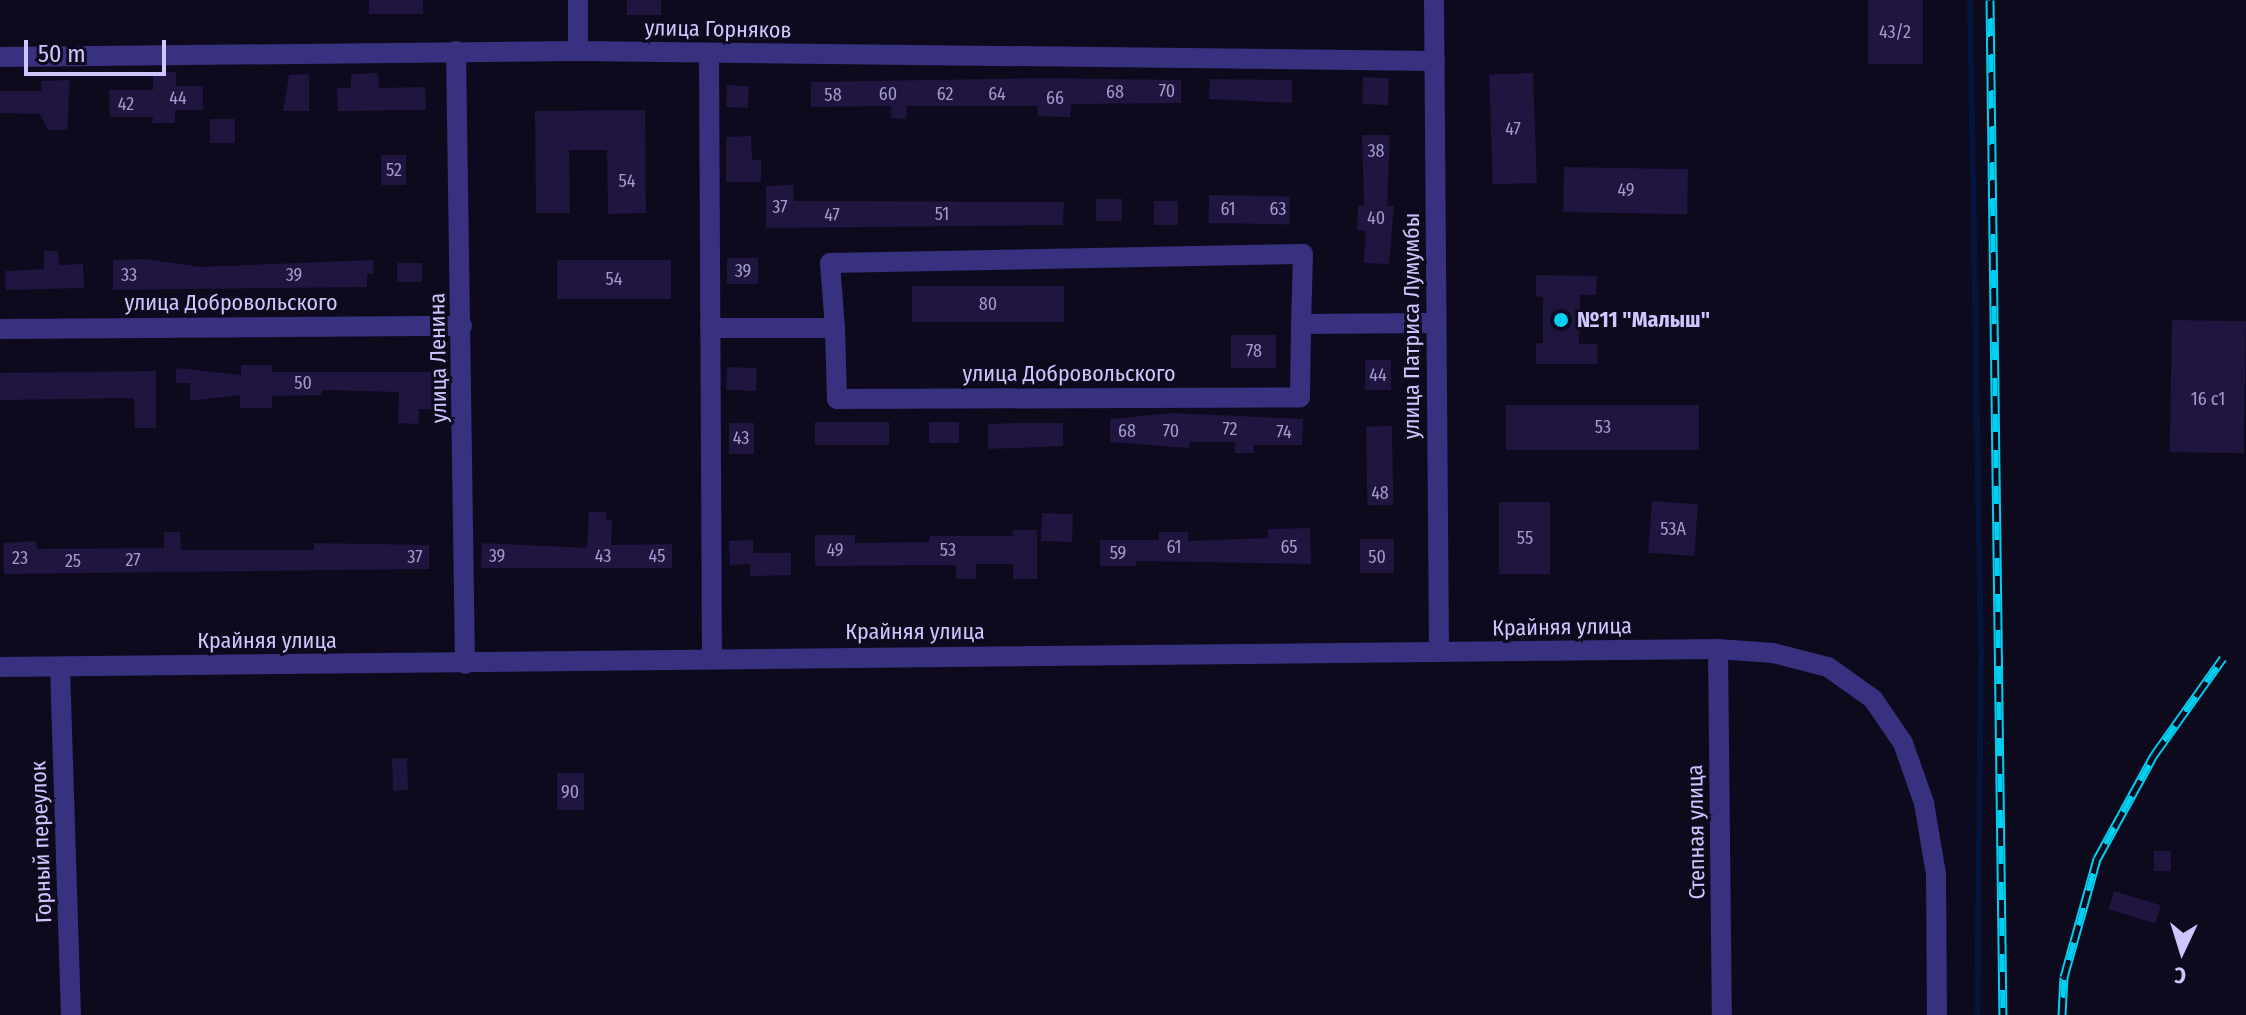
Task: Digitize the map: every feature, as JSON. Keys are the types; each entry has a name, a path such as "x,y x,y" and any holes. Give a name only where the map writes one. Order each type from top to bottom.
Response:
{"street":[{"path":"578,0 578,51"},
{"name":"улица Патриса Лумумбы","path":"1434,0 1439,652"},
{"name":"улица Ленина","path":"456,51 465,664"},
{"name":"улица Горняков","path":"0,57 578,51 1435,61"},
{"path":"709,53 712,658"},
{"name":"улица Добровольского","path":"1303,254 1301,324 1300,397 837,399 830,263 1303,254"},
{"path":"1301,324 1435,323"},
{"name":"улица Добровольского","path":"0,329 462,326"},
{"path":"710,328 835,328"},
{"name":"Крайняя улица","path":"0,667 1718,649 1773,653 1828,667 1873,699 1903,743 1924,803 1936,874 1937,1015"},
{"name":"Степная улица","path":"1718,649 1722,1015"},
{"name":"Горный переулок","path":"60,667 71,1015"}],"building":[{"path":"369,0 423,0 423,14 369,14"},
{"path":"627,0 661,0 661,15 627,15"},
{"path":"1868,0 1923,0 1923,64 1868,64"},
{"path":"153,72 176,72 176,86 203,86 203,110 175,110 175,123 152,123 153,117 110,117 109,90 153,90"},
{"path":"378,73 379,88 425,87 426,110 338,111 337,88 351,88 351,74"},
{"path":"1533,73 1537,183 1493,184 1489,75"},
{"path":"309,74 309,111 283,111 289,75"},
{"path":"1363,77 1389,78 1388,105 1362,104"},
{"path":"1040,78 1181,80 1181,103 1071,104 1070,117 1037,116 1038,106 907,106 906,119 891,118 891,106 811,107 811,82"},
{"path":"1210,79 1292,80 1292,103 1209,99"},
{"path":"70,80 67,130 48,130 40,114 0,113 0,91 42,91 41,81"},
{"path":"727,85 749,86 748,108 726,107"},
{"path":"645,110 646,213 608,214 607,150 569,150 570,213 536,213 535,111"},
{"path":"210,119 235,119 235,143 210,143"},
{"path":"1362,135 1390,135 1387,206 1394,206 1389,264 1364,263 1366,231 1357,230 1358,205 1364,206"},
{"path":"751,136 752,160 761,160 761,182 726,182 726,137"},
{"path":"381,155 406,155 406,185 381,185"},
{"path":"1564,167 1688,169 1687,214 1563,212"},
{"path":"793,185 794,201 1064,202 1063,225 766,228 766,186"},
{"path":"1209,195 1290,196 1289,224 1209,223"},
{"path":"1096,199 1122,199 1122,221 1096,221"},
{"path":"1154,201 1178,201 1178,225 1154,225"},
{"path":"44,251 58,251 59,265 83,264 84,288 6,290 5,271 44,269"},
{"path":"727,258 758,258 758,284 727,284"},
{"path":"145,259 200,267 373,260 374,274 367,274 367,287 113,290 113,260"},
{"path":"557,260 671,260 671,299 557,299"},
{"path":"397,263 422,263 422,282 397,282"},
{"name":"№11 \"Малыш\"","path":"1536,275 1597,276 1596,295 1580,295 1579,344 1598,344 1597,364 1536,364 1536,343 1543,343 1543,298 1536,296"},
{"path":"912,286 1064,286 1064,322 912,322"},
{"path":"2172,320 2246,321 2244,453 2170,452"},
{"path":"1231,335 1276,335 1276,368 1231,368"},
{"path":"1365,360 1391,360 1391,390 1365,390"},
{"path":"241,365 272,365 272,372 439,372 438,409 419,409 418,424 398,423 399,392 322,390 322,395 272,396 272,408 240,408 240,395 190,401 190,383 176,383 176,368 241,375"},
{"path":"727,367 757,368 756,391 726,390"},
{"path":"156,371 156,428 135,428 134,398 0,400 0,373"},
{"path":"1506,405 1699,405 1699,450 1506,450"},
{"path":"1172,413 1303,419 1302,445 1253,445 1254,453 1235,453 1235,442 1190,442 1189,448 1110,442 1110,419"},
{"path":"815,422 889,422 889,445 815,445"},
{"path":"929,422 959,422 959,443 929,443"},
{"path":"729,423 754,423 754,454 729,454"},
{"path":"1063,423 1063,446 988,449 988,424"},
{"path":"1366,426 1392,426 1393,505 1367,505"},
{"path":"1652,501 1698,504 1694,556 1648,553"},
{"path":"1499,502 1550,502 1550,574 1499,574"},
{"path":"589,512 606,512 606,519 612,520 611,545 672,544 672,568 481,568 482,543 587,548"},
{"path":"1042,513 1073,514 1072,542 1041,541"},
{"path":"1310,528 1311,564 1136,561 1136,566 1100,566 1100,540 1159,540 1159,532 1188,532 1188,541 1268,538 1268,529"},
{"path":"1013,530 1037,530 1037,579 1013,579 1013,564 976,564 976,579 956,579 956,565 815,566 815,535 855,535 855,543 929,542 930,536 1013,536"},
{"path":"164,532 180,532 181,550 314,550 314,543 429,545 429,569 4,574 3,543 36,541 37,549 164,548"},
{"path":"1360,539 1394,539 1394,573 1360,573"},
{"path":"753,540 753,553 791,553 791,575 750,576 750,564 730,565 729,541"},
{"path":"407,758 408,790 393,791 392,759"},
{"path":"557,773 584,773 584,810 557,810"},
{"path":"2154,851 2171,851 2171,871 2154,871"},
{"path":"2114,891 2161,905 2155,923 2108,909"}],"waterway":[{"path":"1970,0 1981,654 1977,1015"}],"railway":[{"path":"1990,0 2003,1015"},
{"path":"2062,1015 2064,977 2097,859 2154,755 2223,658"}],"place":[{"name":"№11 \"Малыш\"","path":"1561,320"}]}
